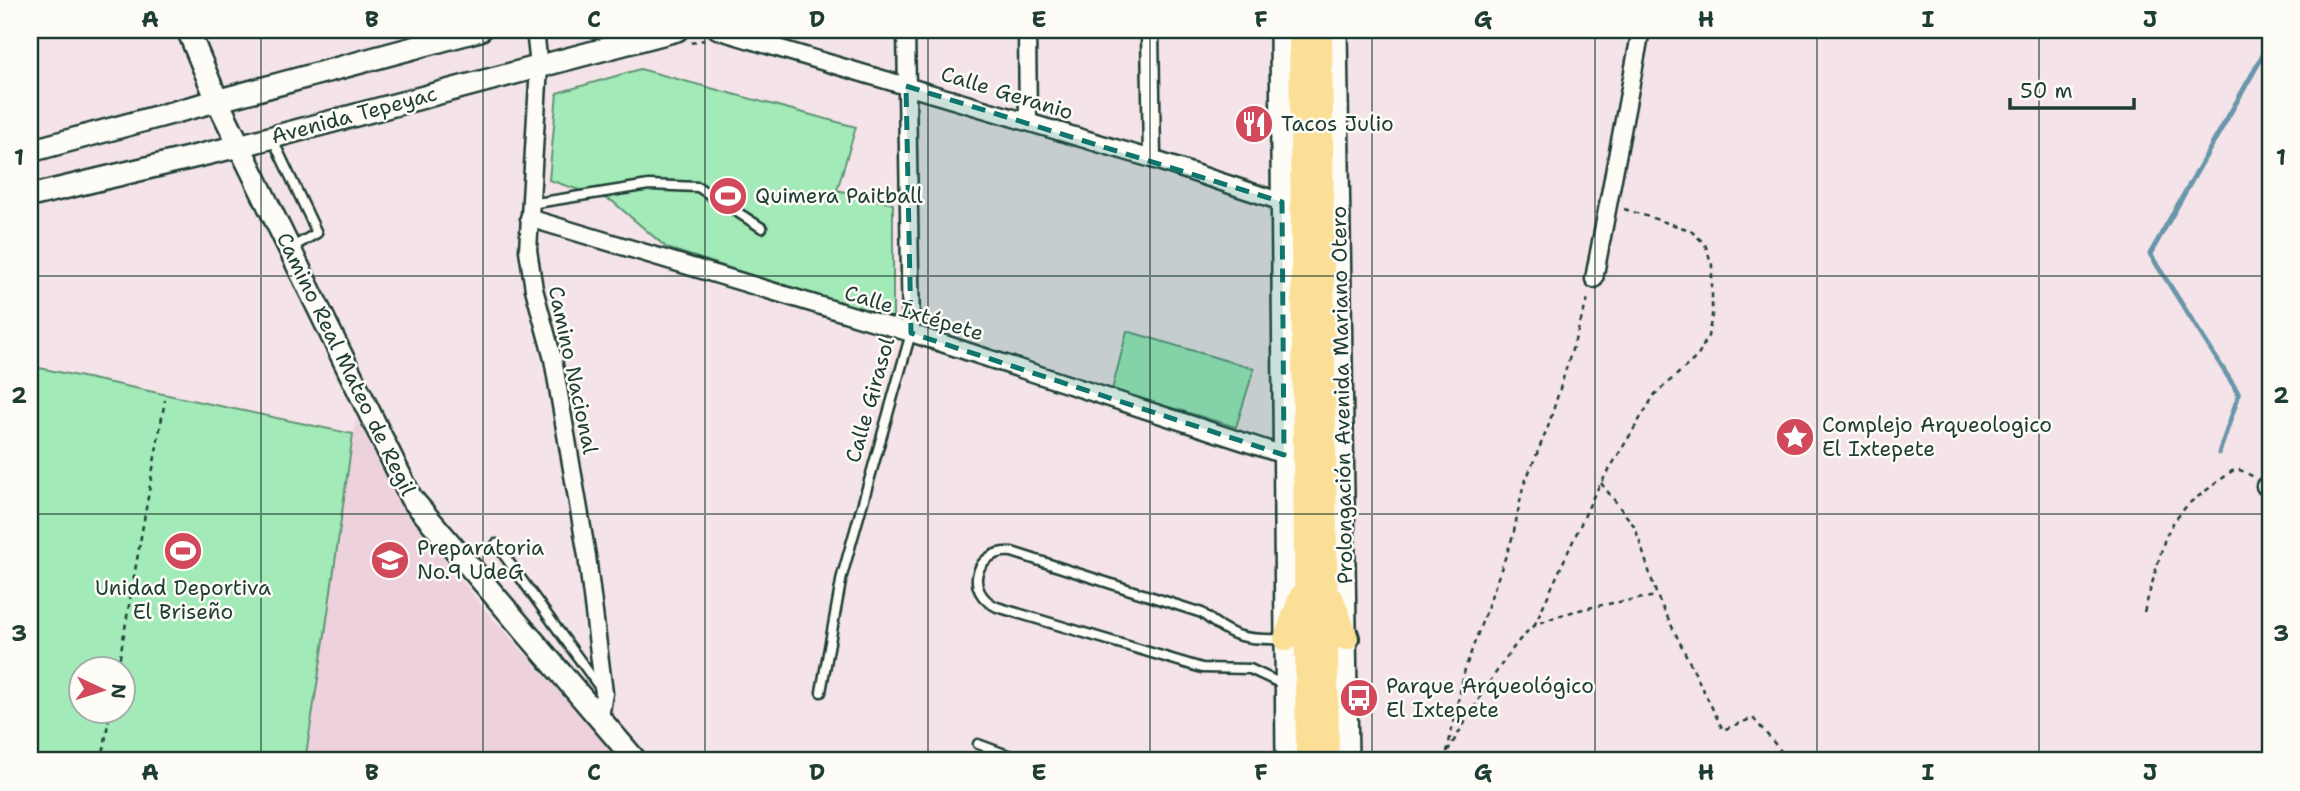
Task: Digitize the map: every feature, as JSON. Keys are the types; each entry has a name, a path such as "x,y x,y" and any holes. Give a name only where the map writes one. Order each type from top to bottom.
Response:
{"main road":[{"name":"Prolongación Avenida Mariano Otero","path":"1301,30 1316,584 1327,761"},
{"name":"Prolongación Avenida Mariano Otero","path":"1308,761 1316,584 1320,30"},
{"path":"1316,584 1346,638"},
{"path":"1286,639 1316,584"}],"street":[{"name":"Camino Real Mateo de Regil","path":"188,30 217,100 411,498 636,761"},
{"path":"30,151 480,30"},
{"name":"Camino Nacional","path":"535,30 539,66 528,250 534,289 553,359 587,556 604,693 600,717"},
{"name":"Avenida Tepeyac","path":"30,196 239,146 677,30"},
{"name":"Calle Geranio","path":"717,30 1028,121 1282,202"},
{"name":"Calle Girasol","path":"906,30 911,333"},
{"path":"1027,30 1028,121"},
{"path":"1150,30 1152,159"},
{"path":"1281,30 1287,761"},
{"name":"Prolongación Avenida Mariano Otero","path":"1336,30 1347,761"},
{"path":"1594,279 1641,30"},
{"name":"Calle Ixtépete","path":"529,211 1284,455"}],"lane":[{"path":"272,137 317,233 289,249"},
{"path":"529,211 549,199 649,185 698,187 762,228"},
{"name":"Calle Girasol","path":"821,692 842,576 911,333"},
{"path":"496,544 604,693"},
{"path":"1286,639 1238,637 1219,627 1202,613 1012,552 1004,551 989,556 983,562 977,577 980,592 990,604 997,607 1202,668 1250,669 1279,681 1286,687"},
{"path":"978,744 1024,761"}],"path":[{"path":"1447,752 1515,645 1534,625 1601,483 1655,394 1698,356 1708,336 1712,316 1712,265 1705,244 1690,230 1608,204"},
{"path":"1447,761 1465,669 1513,536 1523,487 1548,427 1594,279"},
{"path":"120,654 165,400"},
{"path":"2144,612 2165,538 2179,513 2232,471 2248,473 2268,487"},
{"path":"1601,483 1635,527 1657,596 1723,730 1753,718 1787,758 1793,761"},
{"path":"1534,625 1612,603 1657,596"},
{"path":"102,761 108,724"}],"highlighted area":[{"path":"906,86 1282,202 1284,455 911,333"}],"shaded area":[{"name":"Preparatoria No.9 UdeG","path":"356,420 409,512 483,608 623,761 305,761"}],"green space":[{"name":"Quimera Paitball","path":"640,69 856,127 837,190 893,204 893,320 667,248 612,201 549,180 557,93"},
{"path":"1127,331 1254,369 1236,427 1112,390"},
{"name":"Unidad Deportiva El Briseño","path":"30,366 353,434 305,761 30,761"}],"waterway":[{"path":"2219,453 2239,394 2150,254 2270,43"}],"place":[{"name":"Tacos Julio","path":"1254,124"},
{"name":"Quimera Paitball","path":"728,196"},
{"name":"Complejo Arqueologico El Ixtepete","path":"1795,437"},
{"name":"Unidad Deportiva El Briseño","path":"183,551"},
{"name":"Preparatoria No.9 UdeG","path":"390,560"},
{"name":"Parque Arqueológico El Ixtepete","path":"1359,698"}]}
